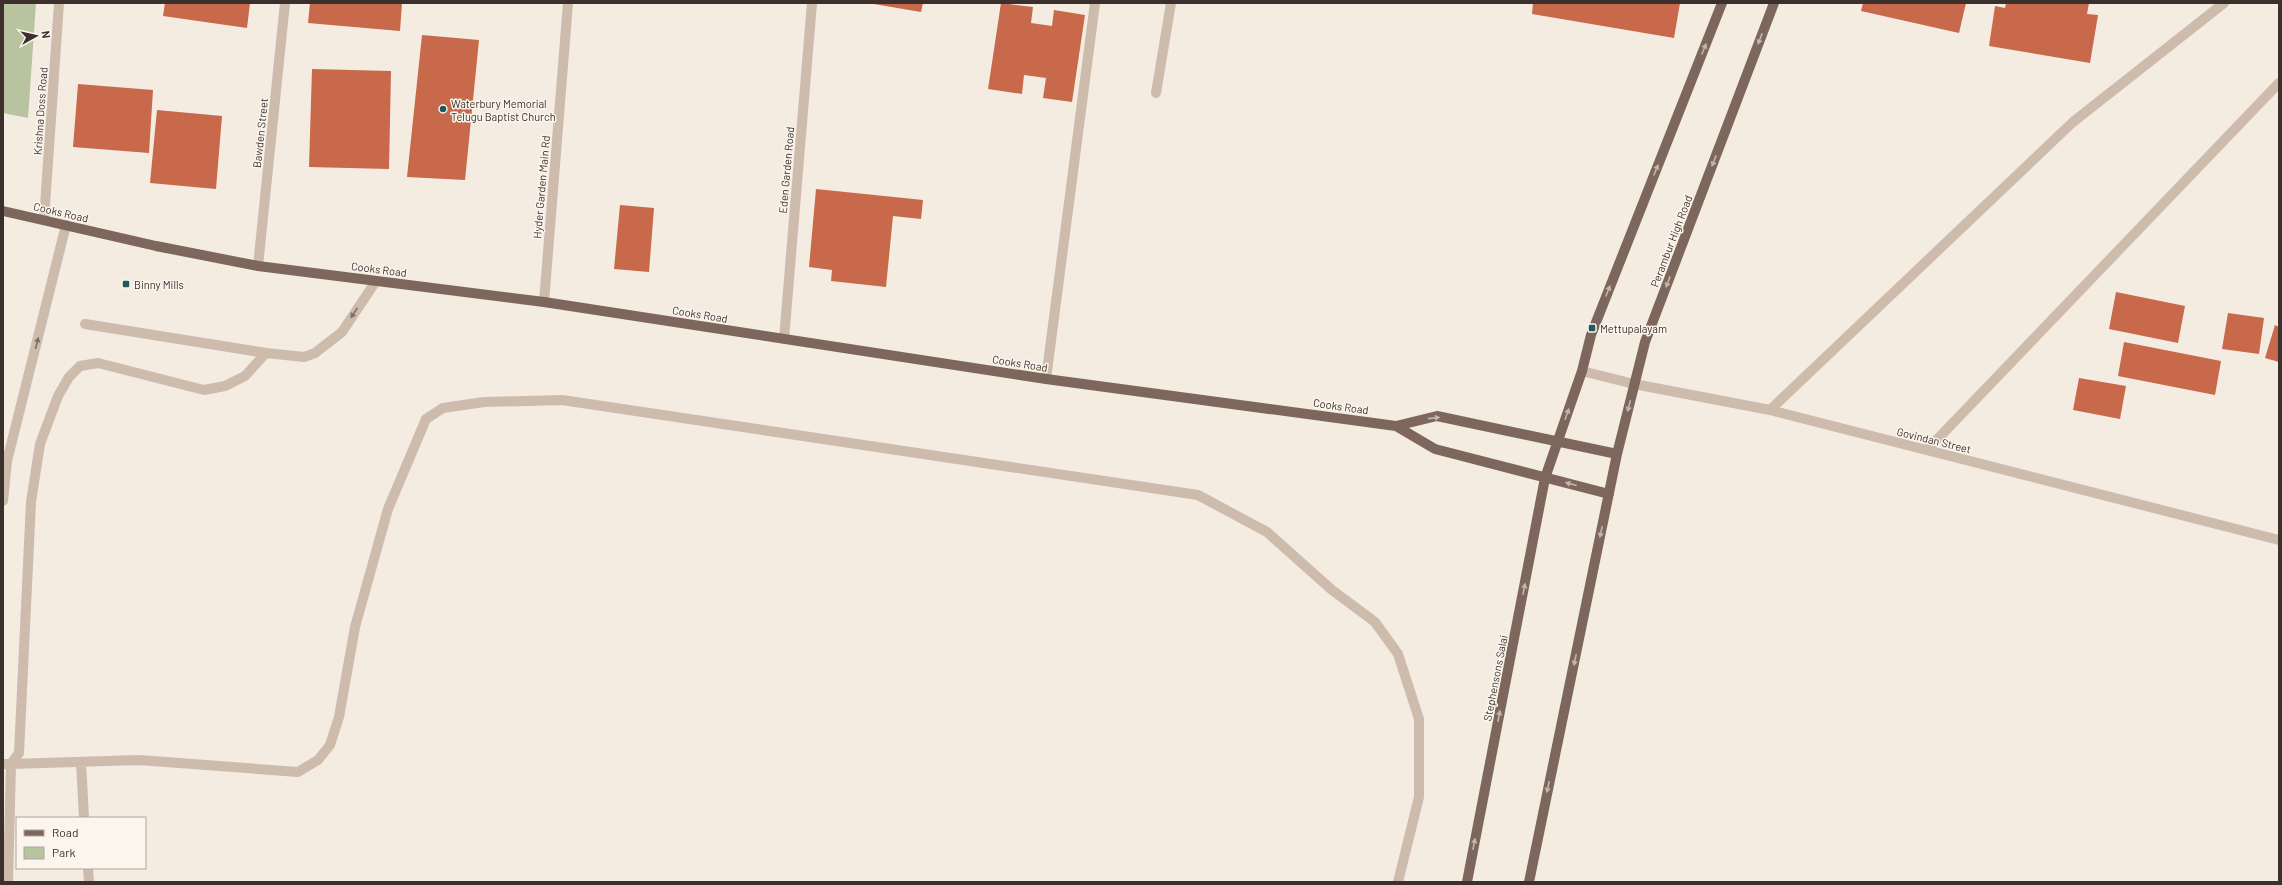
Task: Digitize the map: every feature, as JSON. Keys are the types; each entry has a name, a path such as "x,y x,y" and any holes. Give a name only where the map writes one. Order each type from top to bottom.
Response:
{"main road":[{"path":"1545,478 1582,371 1591,335 1722,3"},
{"name":"Perambur High Road","path":"1609,494 1617,454 1645,342 1774,3"},
{"name":"Cooks Road","path":"3,211 258,266 544,302 1046,379 1396,426 1437,416 1617,454"},
{"name":"Cooks Road","path":"1396,426 1435,449 1609,494"},
{"name":"Stephensons Salai","path":"1467,882 1545,478"},
{"path":"1529,882 1609,494"}],"street":[{"name":"Krishna Doss Road","path":"44,220 59,3"},
{"name":"Bawden Street","path":"258,266 285,3"},
{"name":"Hyder Garden Main Rd","path":"544,302 568,3"},
{"name":"Eden Garden Road","path":"784,339 812,3"},
{"path":"1046,379 1095,3"},
{"path":"1156,93 1171,3"},
{"path":"1770,410 2073,122 2224,3"},
{"path":"1926,450 2279,83"},
{"path":"3,501 7,461 66,225"},
{"path":"85,324 266,353 304,357 315,353 342,332 376,281"},
{"path":"8,882 7,764 19,753 31,502 40,444 58,396 68,377 80,366 98,363 204,390 225,386 245,376 266,353"},
{"name":"Govindan Street","path":"1582,371 1634,384 1770,410 2279,540"},
{"path":"7,764 139,760 298,772 318,760 330,745 339,716 355,627 388,510 426,419 444,408 484,402 562,400 1198,495 1267,532 1332,590 1375,622 1398,654 1419,719 1419,797 1398,882"},
{"path":"81,762 84,817"},
{"path":"88,869 89,882"}],"green space":[{"path":"3,3 36,3 28,118 3,113"}],"building":[{"path":"165,3 250,3 247,28 163,16"},
{"path":"310,3 402,3 400,31 308,23"},
{"path":"868,3 923,3 921,12"},
{"path":"1001,3 1033,7 1031,23 1052,26 1054,10 1085,15 1072,102 1043,98 1046,78 1024,75 1022,94 988,89"},
{"path":"1533,3 1680,3 1674,38 1532,14"},
{"path":"1863,3 1966,3 1959,33 1861,11"},
{"path":"2006,3 2089,3 2087,14 2098,15 2090,63 1989,46 1995,6 2005,8"},
{"name":"Waterbury Memorial Telugu Baptist Church","path":"422,35 479,40 465,180 407,177"},
{"path":"312,69 391,71 389,169 309,167"},
{"path":"78,84 153,90 149,153 73,147"},
{"path":"157,110 222,116 216,189 150,183"},
{"path":"816,189 923,200 921,219 893,216 886,287 831,281 832,270 809,267"},
{"path":"620,205 654,208 649,272 614,269"},
{"path":"2116,292 2185,306 2178,343 2109,329"},
{"path":"2228,313 2264,318 2259,354 2222,349"},
{"path":"2275,325 2279,327 2279,362 2265,358"},
{"path":"2124,342 2221,361 2215,395 2118,376"},
{"path":"2079,378 2126,386 2120,419 2073,410"}],"place":[{"name":"Waterbury Memorial Telugu Baptist Church","path":"443,109"},
{"name":"Binny Mills","path":"126,284"},
{"name":"Mettupalayam","path":"1592,328"}]}
